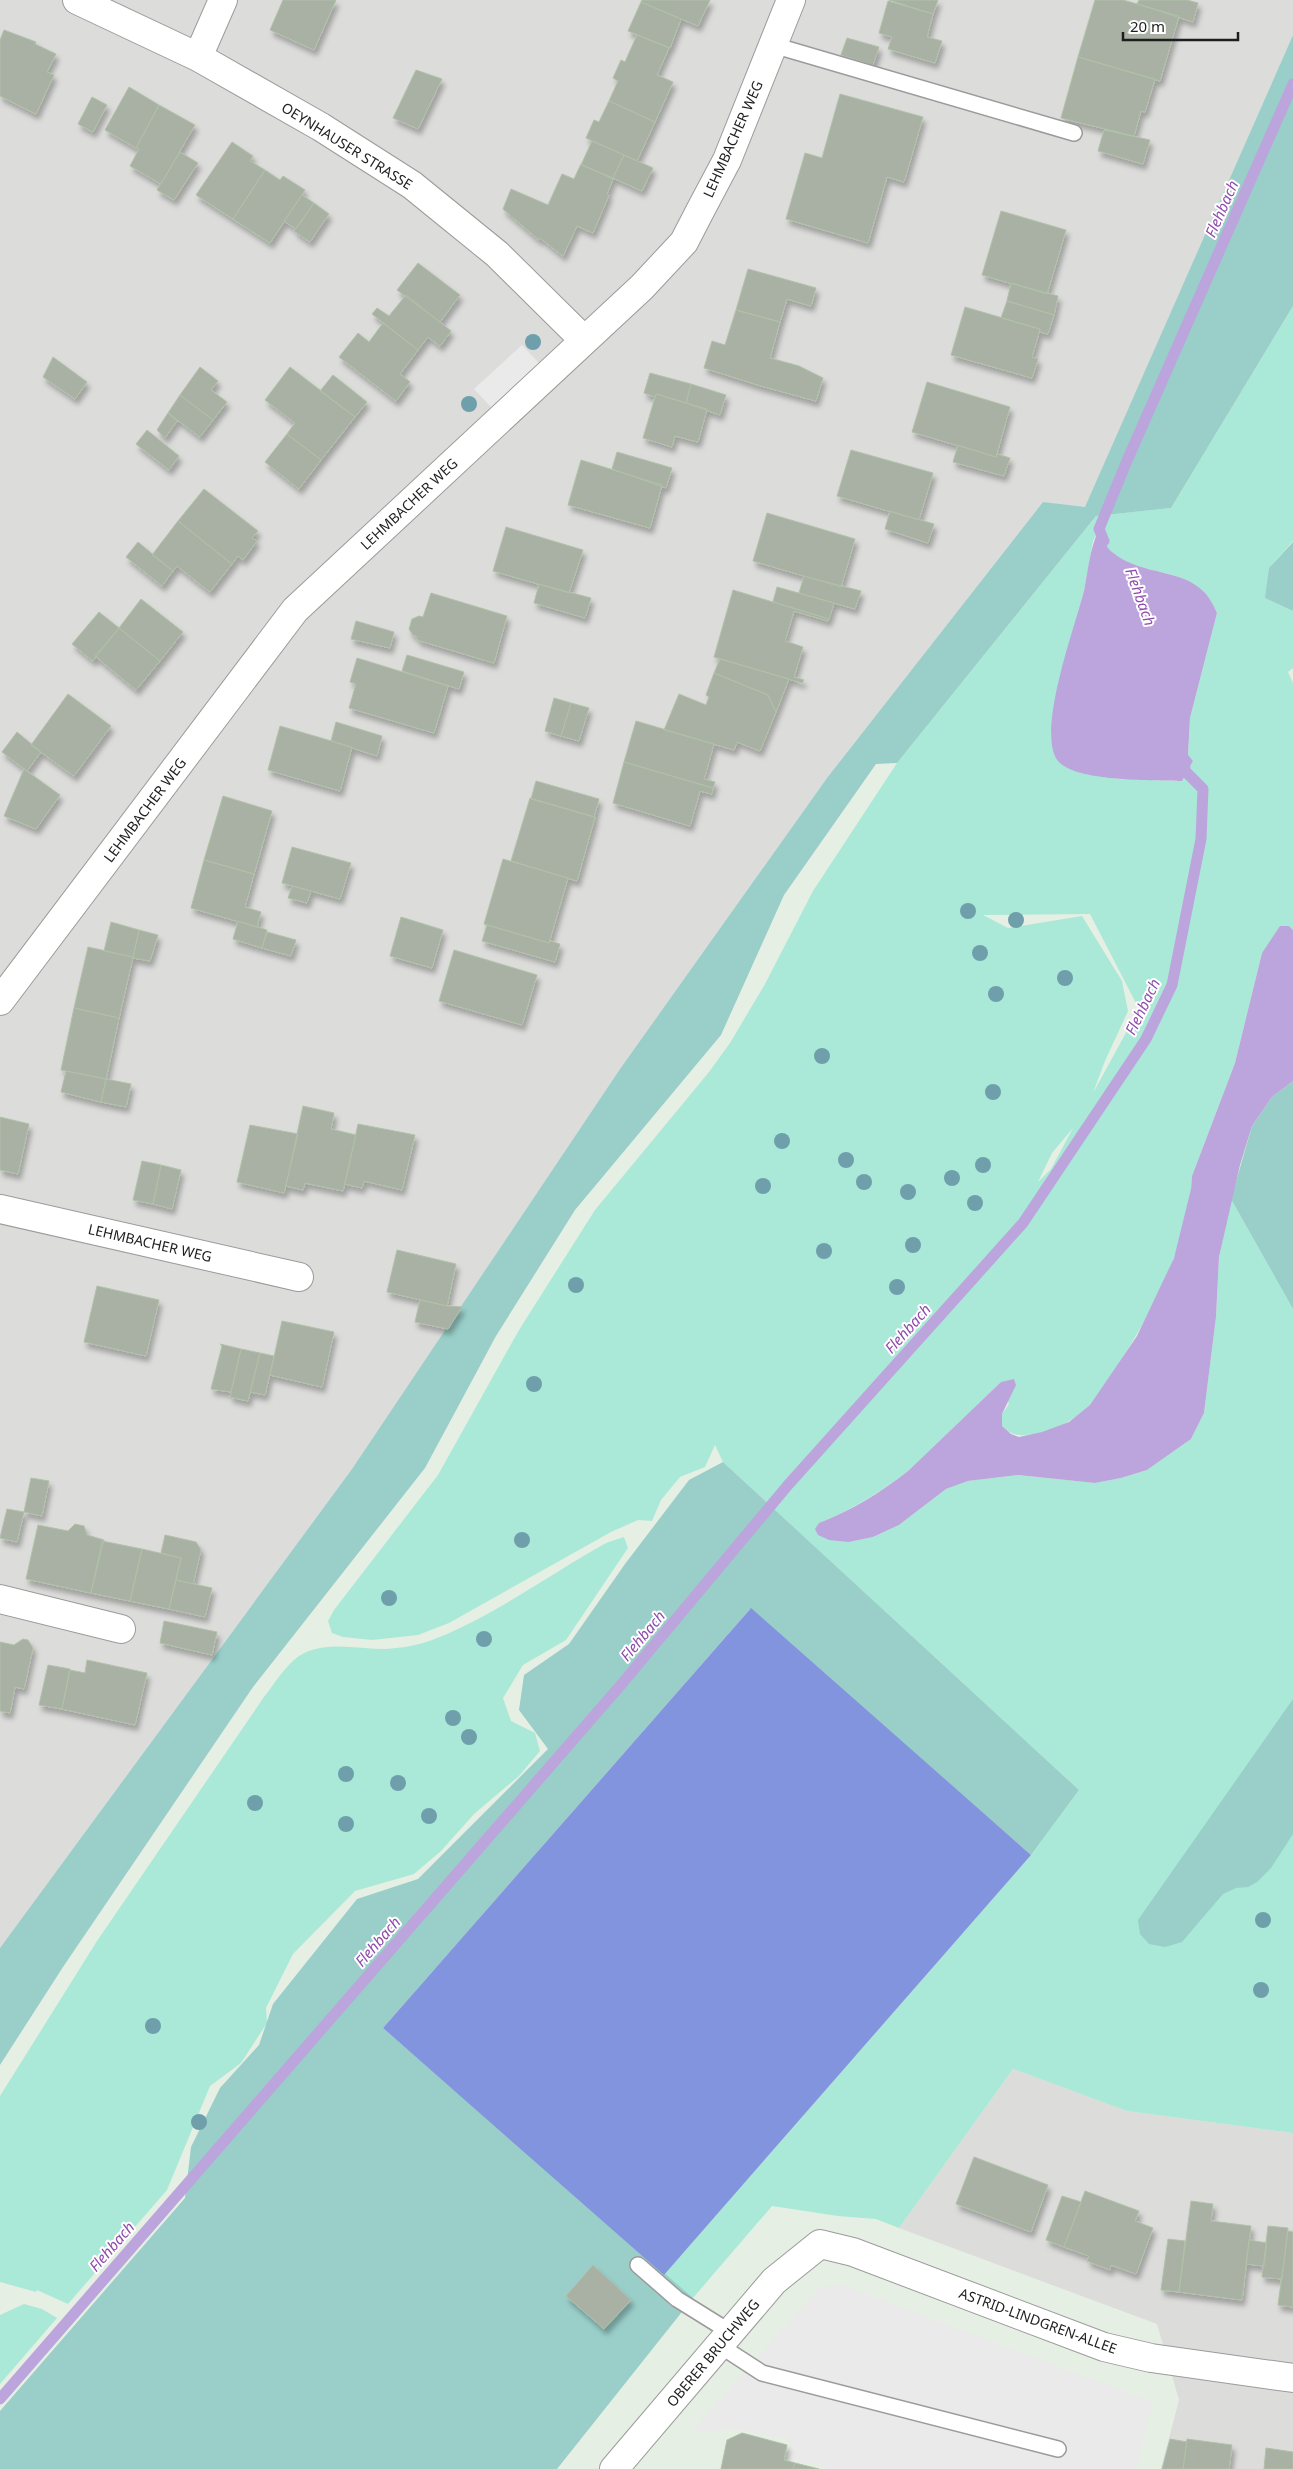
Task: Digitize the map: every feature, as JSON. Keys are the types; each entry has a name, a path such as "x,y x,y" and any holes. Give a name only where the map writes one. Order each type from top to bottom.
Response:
{"street":[{"name":"OEYNHAUSER STRASSE","path":"78,0 198,57 321,127 412,185 496,254 584,340"},
{"path":"198,57 222,0"},
{"name":"LEHMBACHER WEG","path":"0,1002 296,610 642,287 684,242 727,160 791,0"},
{"name":"LEHMBACHER WEG","path":"0,1209 300,1277"},
{"path":"0,1599 121,1629"},
{"name":"OBERER BRUCHWEG","path":"614,2469 774,2281 820,2244"},
{"name":"ASTRID-LINDGREN-ALLEE","path":"820,2244 853,2252 1104,2347 1151,2358 1293,2378"}],"lane":[{"path":"773,45 1074,133"},
{"path":"638,2265 762,2373 1058,2449"}],"shaded area":[{"path":"0,0 1293,0 1293,35 1085,508 1043,502 827,778 620,1069 352,1469 0,1948"},
{"path":"1293,35 1293,306 1171,508 1096,516 897,763 876,764 784,895 721,1035 575,1210 496,1336 425,1468 253,1687 63,1967 0,2065 0,1948 352,1469 620,1069 827,778 1043,502 1085,507"},
{"path":"1293,306 1293,541 1269,568 1266,598 1293,611 1293,668 1288,672 1293,683 1293,930 1289,926 1262,953 1235,1063 1192,1176 1184,1228 1175,1254 1165,1280 1139,1331 1095,1399 1078,1415 1060,1426 1040,1433 1019,1435 1011,1433 1002,1426 1002,1414 1009,1404 1001,1382 908,1471 865,1500 819,1523 849,1542 873,1537 899,1525 946,1489 968,1481 1018,1475 1095,1483 1147,1470 1191,1439 1204,1413 1216,1317 1219,1257 1231,1199 1293,1309 1293,2133 1127,2111 1013,2069 899,2228 876,2219 838,2216 772,2206 693,2298 664,2275 1031,1855 1079,1790 723,1462 715,1445 705,1467 680,1477 661,1500 652,1521 638,1520 611,1532 449,1623 418,1635 372,1640 343,1637 332,1633 328,1621 334,1610 438,1475 519,1330 595,1210 709,1072 730,1043 765,984 813,891 897,763 1096,516 1171,508","holes":["1099,529 1112,553 1141,567 1171,575 1198,587 1209,597 1217,613 1190,718 1188,756 1193,761 1182,781 1118,779 1070,769 1084,591 1093,541","1090,914 1139,1009 1093,1093 1105,1061 1128,1011 1122,981 1082,916 1008,928 983,915","1073,1128 1051,1169 1038,1182 1052,1153"]},
{"path":"522,345 539,363 491,407 474,389"},
{"path":"1293,542 1293,611 1265,598 1269,568"},
{"path":"1293,1081 1293,1309 1231,1199 1252,1126 1272,1097"},
{"path":"723,1462 1079,1790 1031,1855 750,1609 383,2028 693,2298 557,2469 0,2469 0,2411 185,2198 191,2147 220,2088 259,2045 273,2004 357,1899 418,1879 548,1749 519,1710 524,1675 569,1644 625,1564 689,1480"},
{"path":"624,1537 628,1548 566,1640 523,1665 503,1698 511,1721 535,1733 540,1751 519,1776 474,1814 441,1851 414,1874 355,1891 293,1954 266,2008 267,2023 241,2063 210,2086 167,2190 68,2304 37,2290 36,2292 0,2282 0,2096 97,1941 264,1697 285,1670 299,1656 319,1648 385,1649 412,1646 431,1640 502,1606 606,1543"},
{"path":"751,1608 1031,1855 664,2275 383,2028"},
{"path":"1293,1699 1293,1834 1271,1868 1257,1882 1248,1887 1236,1888 1223,1894 1182,1942 1165,1947 1149,1944 1140,1934 1138,1920"},
{"path":"1013,2069 1127,2111 1293,2133 1293,2469 1161,2469 1179,2400 1157,2324 899,2228"},
{"path":"842,2285 1153,2402 1136,2469 831,2469 788,2458 791,2440 742,2430 692,2431 820,2287"},
{"path":"24,2304 42,2309 57,2318 0,2384 0,2315"}],"water":[{"path":"1099,529 1106,545 1112,552 1126,561 1141,567 1185,579 1198,586 1209,597 1217,613 1190,718 1188,755 1193,761 1182,781 1118,779 1084,774 1060,763 1053,750 1051,731 1059,680 1084,591 1091,551"},
{"path":"1280,926 1289,926 1293,930 1293,1081 1272,1097 1252,1126 1240,1165 1219,1257 1216,1317 1204,1413 1191,1439 1147,1470 1121,1478 1095,1483 1018,1475 968,1481 946,1489 899,1525 873,1537 849,1542 829,1540 818,1535 815,1529 819,1523 865,1500 887,1487 908,1471 1001,1382 1014,1379 1016,1385 1002,1414 1002,1426 1011,1434 1019,1437 1042,1432 1069,1422 1090,1405 1137,1336 1174,1258 1191,1189 1192,1176 1235,1063 1262,953"}],"building":[{"path":"283,0 336,0 314,50 270,30"},
{"path":"642,0 710,0 698,26 641,2"},
{"path":"889,0 938,0 933,14"},
{"path":"1095,0 1123,0 1179,16 1160,81 1078,57"},
{"path":"1139,0 1187,0 1198,3 1193,22 1137,4"},
{"path":"888,1 933,14 927,37 942,41 935,63 888,49 892,37 879,33"},
{"path":"641,2 681,19 670,48 628,31"},
{"path":"4,30 36,42 35,44 56,54 47,72 54,75 36,114 0,96 0,40"},
{"path":"637,35 669,48 657,75 673,82 655,122 609,101 618,81 613,78 621,60 625,62"},
{"path":"847,38 879,47 873,65 841,55"},
{"path":"1078,57 1155,79 1145,112 1141,111 1134,136 1061,118"},
{"path":"416,70 442,79 418,129 393,118"},
{"path":"129,87 159,105 136,148 105,130"},
{"path":"840,94 923,117 904,182 887,177 868,243 786,219 805,153 822,158"},
{"path":"92,97 107,105 93,132 78,124"},
{"path":"609,101 655,122 637,161 586,138 594,120 599,122"},
{"path":"159,105 195,125 161,184 130,166 139,149 136,148"},
{"path":"1104,130 1150,140 1143,164 1098,151"},
{"path":"592,141 624,155 613,178 581,165"},
{"path":"232,142 253,156 250,161 265,170 233,219 196,195"},
{"path":"180,152 198,163 174,200 157,190"},
{"path":"624,155 653,168 642,191 613,178"},
{"path":"581,164 613,179 607,194 609,195 593,233 577,226 563,256 540,238 539,240 503,209 511,189 548,205 562,174 574,179"},
{"path":"265,170 280,180 283,176 305,190 270,243 233,219"},
{"path":"302,195 314,203 296,229 284,221"},
{"path":"314,203 329,214 310,242 294,231"},
{"path":"1001,211 1066,230 1047,294 982,275"},
{"path":"418,263 460,295 440,322 397,290"},
{"path":"748,269 816,288 811,306 787,299 780,322 736,310"},
{"path":"1011,283 1058,296 1054,315 1007,301"},
{"path":"406,295 451,331 440,346 428,337 418,350 372,314 377,308 389,316"},
{"path":"1007,301 1054,315 1048,334 1040,332 1040,329 1001,318"},
{"path":"965,307 1040,329 1032,357 1038,359 1032,378 951,355"},
{"path":"736,310 780,322 770,358 799,366 823,378 816,401 704,368 712,341 725,345"},
{"path":"383,323 418,350 400,374 410,382 396,401 339,357 358,333 369,342"},
{"path":"53,357 87,382 75,399 43,377"},
{"path":"200,367 218,381 211,390 227,402 213,420 180,395"},
{"path":"290,367 355,417 321,460 287,434 295,423 265,400"},
{"path":"650,373 691,384 686,403 656,394 655,397 644,393"},
{"path":"333,375 367,402 355,417 320,391"},
{"path":"927,382 1010,407 996,457 912,432"},
{"path":"691,384 726,395 720,415 686,403"},
{"path":"656,394 707,409 698,442 675,436 672,447 643,438"},
{"path":"180,395 213,420 200,437 168,413"},
{"path":"168,413 177,421 165,438 157,430"},
{"path":"147,430 179,456 169,470 136,444"},
{"path":"287,434 321,460 299,489 265,462"},
{"path":"958,445 996,457 997,454 1010,458 1004,476 953,462"},
{"path":"851,450 933,473 919,520 837,496"},
{"path":"617,452 672,468 666,488 612,469"},
{"path":"581,460 662,485 650,528 568,505"},
{"path":"204,489 258,531 252,538 257,541 243,560 238,556 232,564 178,521"},
{"path":"890,511 934,524 928,543 885,529"},
{"path":"767,513 855,539 841,587 753,561"},
{"path":"178,521 232,564 210,592 177,566 173,571 152,555"},
{"path":"506,527 583,550 569,593 493,571"},
{"path":"138,542 173,571 162,586 126,557"},
{"path":"804,576 861,591 855,609 799,593"},
{"path":"539,584 591,598 585,618 534,603"},
{"path":"777,587 834,603 829,619 773,602"},
{"path":"733,590 829,619 828,621 794,611 785,641 803,647 794,677 804,680 802,683 714,657"},
{"path":"431,593 507,616 494,663 417,640 418,637 413,635 409,629 412,619 419,616 423,617"},
{"path":"141,599 183,632 160,661 119,628"},
{"path":"99,612 119,628 93,661 72,644"},
{"path":"356,621 394,632 390,648 351,639"},
{"path":"119,628 160,661 136,690 95,656"},
{"path":"407,655 464,672 459,689 402,671"},
{"path":"357,658 448,686 434,733 349,708 356,684 350,682"},
{"path":"720,659 789,679 776,712 768,695 714,673"},
{"path":"714,673 768,695 776,712 760,751 737,742 734,750 664,730 679,694 706,705 709,697 706,695"},
{"path":"68,694 111,726 74,776 31,745"},
{"path":"554,698 571,703 561,736 545,731"},
{"path":"571,703 589,708 579,741 561,736"},
{"path":"636,721 714,744 704,779 715,782 713,788 624,762"},
{"path":"336,722 382,736 377,756 331,741"},
{"path":"280,726 352,747 340,791 268,770"},
{"path":"17,732 41,752 27,771 2,752"},
{"path":"624,762 713,788 712,794 700,791 690,826 613,803"},
{"path":"24,769 60,795 36,829 4,816"},
{"path":"536,781 599,799 594,817 531,799"},
{"path":"223,796 272,811 254,874 204,860"},
{"path":"530,798 595,817 577,881 511,861"},
{"path":"292,847 351,863 340,899 282,883"},
{"path":"503,859 568,878 549,943 484,924"},
{"path":"204,860 254,874 245,907 261,912 257,927 191,908"},
{"path":"292,886 311,891 307,903 288,898"},
{"path":"401,917 443,930 432,968 390,956"},
{"path":"238,921 267,930 262,948 233,939"},
{"path":"111,922 139,930 133,957 104,951"},
{"path":"487,925 549,943 550,941 560,944 555,962 482,941"},
{"path":"139,930 158,935 150,961 133,958"},
{"path":"267,932 296,940 291,956 262,948"},
{"path":"88,947 133,957 119,1018 74,1008"},
{"path":"454,950 537,975 522,1025 439,1001"},
{"path":"74,1008 119,1018 106,1079 61,1070"},
{"path":"66,1071 106,1079 101,1102 61,1092"},
{"path":"106,1079 131,1084 126,1107 101,1102"},
{"path":"303,1106 334,1113 331,1129 356,1135 343,1191 305,1183 303,1190 286,1186"},
{"path":"0,1117 29,1124 18,1174 0,1170"},
{"path":"358,1124 415,1135 402,1190 364,1181 362,1188 345,1184"},
{"path":"250,1125 298,1134 284,1193 237,1182"},
{"path":"142,1161 161,1165 153,1204 133,1200"},
{"path":"161,1165 181,1170 172,1209 153,1204"},
{"path":"397,1250 456,1264 447,1306 387,1292"},
{"path":"97,1286 159,1300 146,1356 84,1342"},
{"path":"420,1300 462,1307 448,1329 415,1322"},
{"path":"282,1321 334,1332 322,1387 270,1375"},
{"path":"220,1344 241,1349 231,1392 211,1389 222,1346"},
{"path":"241,1349 260,1353 248,1401 230,1397"},
{"path":"260,1353 274,1356 265,1395 250,1392"},
{"path":"31,1478 49,1481 42,1516 24,1512"},
{"path":"7,1509 24,1512 17,1542 0,1538"},
{"path":"75,1524 84,1526 87,1535 104,1540 91,1593 26,1579 38,1525 68,1531"},
{"path":"165,1535 196,1542 201,1550 193,1584 176,1580 181,1558 161,1553"},
{"path":"102,1541 142,1549 130,1601 91,1593"},
{"path":"142,1549 181,1558 169,1609 130,1601"},
{"path":"176,1580 212,1588 205,1617 169,1609"},
{"path":"164,1621 217,1632 212,1655 160,1643"},
{"path":"23,1639 28,1640 33,1648 24,1689 15,1687 10,1713 0,1711 0,1642 14,1645"},
{"path":"87,1660 147,1673 135,1725 62,1709 70,1670 85,1673"},
{"path":"48,1665 70,1669 62,1709 39,1705"},
{"path":"974,2157 1048,2185 1031,2232 956,2204"},
{"path":"1085,2191 1139,2211 1135,2221 1153,2228 1136,2274 1111,2265 1110,2270 1087,2261 1089,2256 1064,2247"},
{"path":"1062,2196 1081,2202 1064,2247 1046,2240"},
{"path":"1191,2201 1213,2204 1211,2221 1251,2226 1242,2300 1179,2292"},
{"path":"1268,2226 1288,2228 1282,2279 1262,2277"},
{"path":"1288,2231 1293,2232 1293,2307 1278,2305"},
{"path":"1168,2239 1185,2241 1179,2292 1161,2290"},
{"path":"1249,2240 1267,2243 1264,2266 1246,2264"},
{"path":"593,2265 631,2300 604,2329 566,2296"},
{"path":"742,2433 787,2445 784,2460 795,2463 793,2469 721,2469 727,2440"},
{"path":"1170,2439 1187,2442 1183,2469 1162,2469"},
{"path":"1187,2439 1232,2445 1229,2469 1183,2469"},
{"path":"1266,2448 1293,2452 1293,2469 1264,2469"},
{"path":"795,2463 819,2469 793,2469"}],"waterway":[{"name":"Flehbach","path":"1104,541 1099,529 1126,463 1293,84"},
{"name":"Flehbach","path":"0,2399 620,1686 788,1485 1023,1223 1146,1039 1172,985 1201,839 1203,789 1186,772 1182,759"}]}
